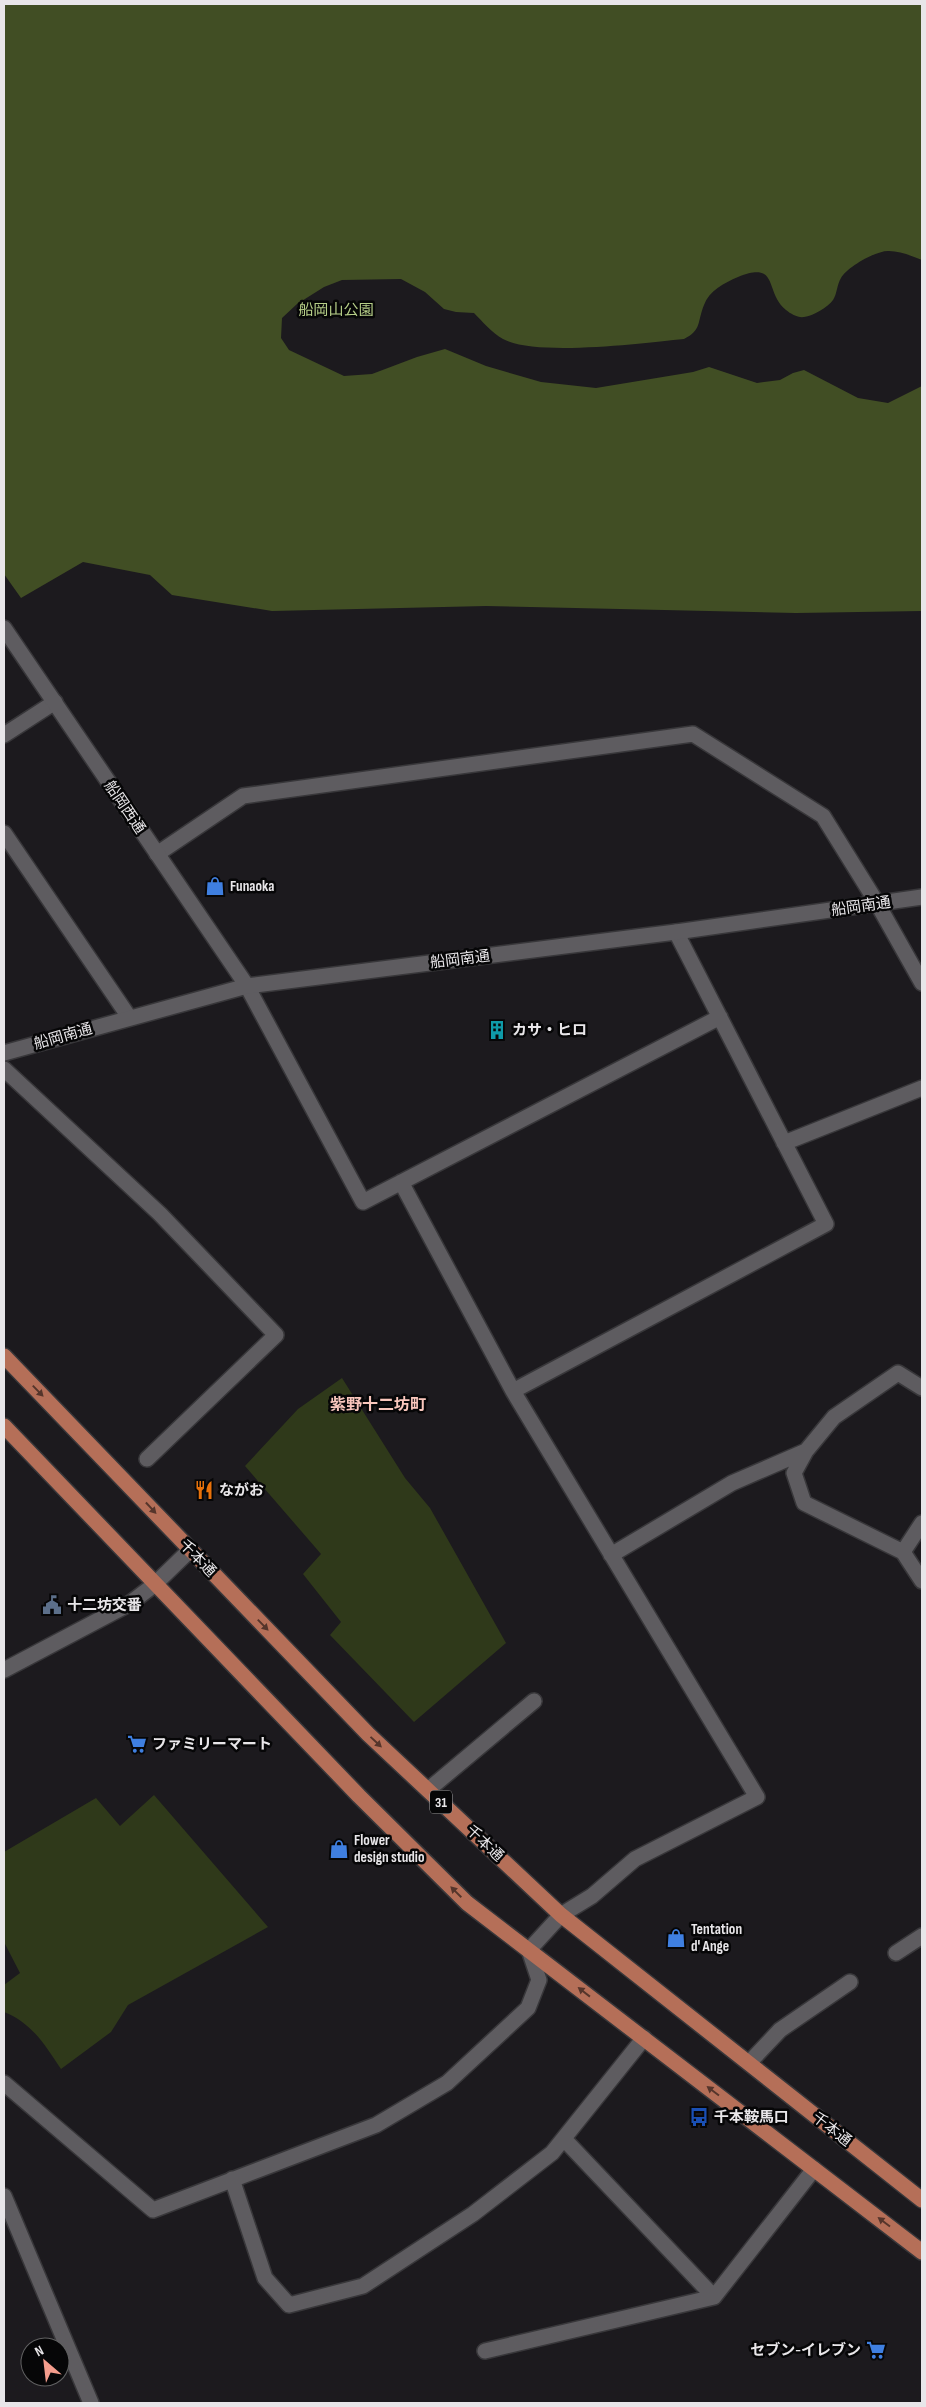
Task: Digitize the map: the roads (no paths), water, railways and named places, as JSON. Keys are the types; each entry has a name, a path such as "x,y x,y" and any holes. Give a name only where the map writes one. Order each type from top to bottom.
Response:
{"main road":[{"name":"千本通","path":"4,1356 368,1734 561,1915 922,2200"},
{"path":"4,1426 154,1585 359,1796 467,1903 922,2252"}],"street":[{"name":"船岡西通","path":"4,628 246,986 363,1202 401,1182"},
{"path":"4,735 54,702"},
{"path":"157,854 243,796 693,734 823,816 922,983"},
{"path":"4,833 129,1017"},
{"name":"船岡南通","path":"4,1053 246,986 676,932 922,897"},
{"path":"513,1391 826,1224 676,932"},
{"path":"4,2083 153,2210 232,2180 376,2125 447,2083 528,2008 539,1980 528,1950 561,1915 592,1896 635,1859 757,1797 513,1391 401,1182 720,1017"},
{"path":"4,1069 160,1214 276,1335 147,1459"},
{"path":"784,1143 922,1088"},
{"path":"922,1388 898,1373 834,1417 806,1451 794,1473 804,1503 903,1552 922,1581"},
{"path":"611,1555 732,1483 806,1451"},
{"path":"903,1552 922,1523"},
{"path":"4,1670 129,1604 154,1585 190,1550"},
{"path":"428,1790 534,1701"},
{"path":"896,1953 922,1936"},
{"path":"749,2063 780,2030 850,1982"},
{"path":"232,2180 265,2278 288,2305 363,2286 473,2214 552,2153 644,2038"},
{"path":"564,2138 714,2297"},
{"path":"485,2351 714,2297 814,2169"},
{"path":"4,2196 91,2403"}],"place":[{"name":"Funaoka","path":"215,886"},
{"name":"カサ・ヒロ","path":"497,1030"},
{"name":"ながお","path":"204,1490"},
{"name":"十二坊交番","path":"52,1605"},
{"name":"ファミリーマート","path":"137,1744"},
{"name":"Flower design studio","path":"339,1849"},
{"name":"Tentation d' Ange","path":"676,1938"},
{"name":"千本鞍馬口","path":"699,2117"},
{"name":"セブン-イレブン","path":"876,2350"}],"district":[{"name":"紫野十二坊町","path":"378,1404"}],"park label":[{"name":"船岡山公園","path":"336,310"}]}
